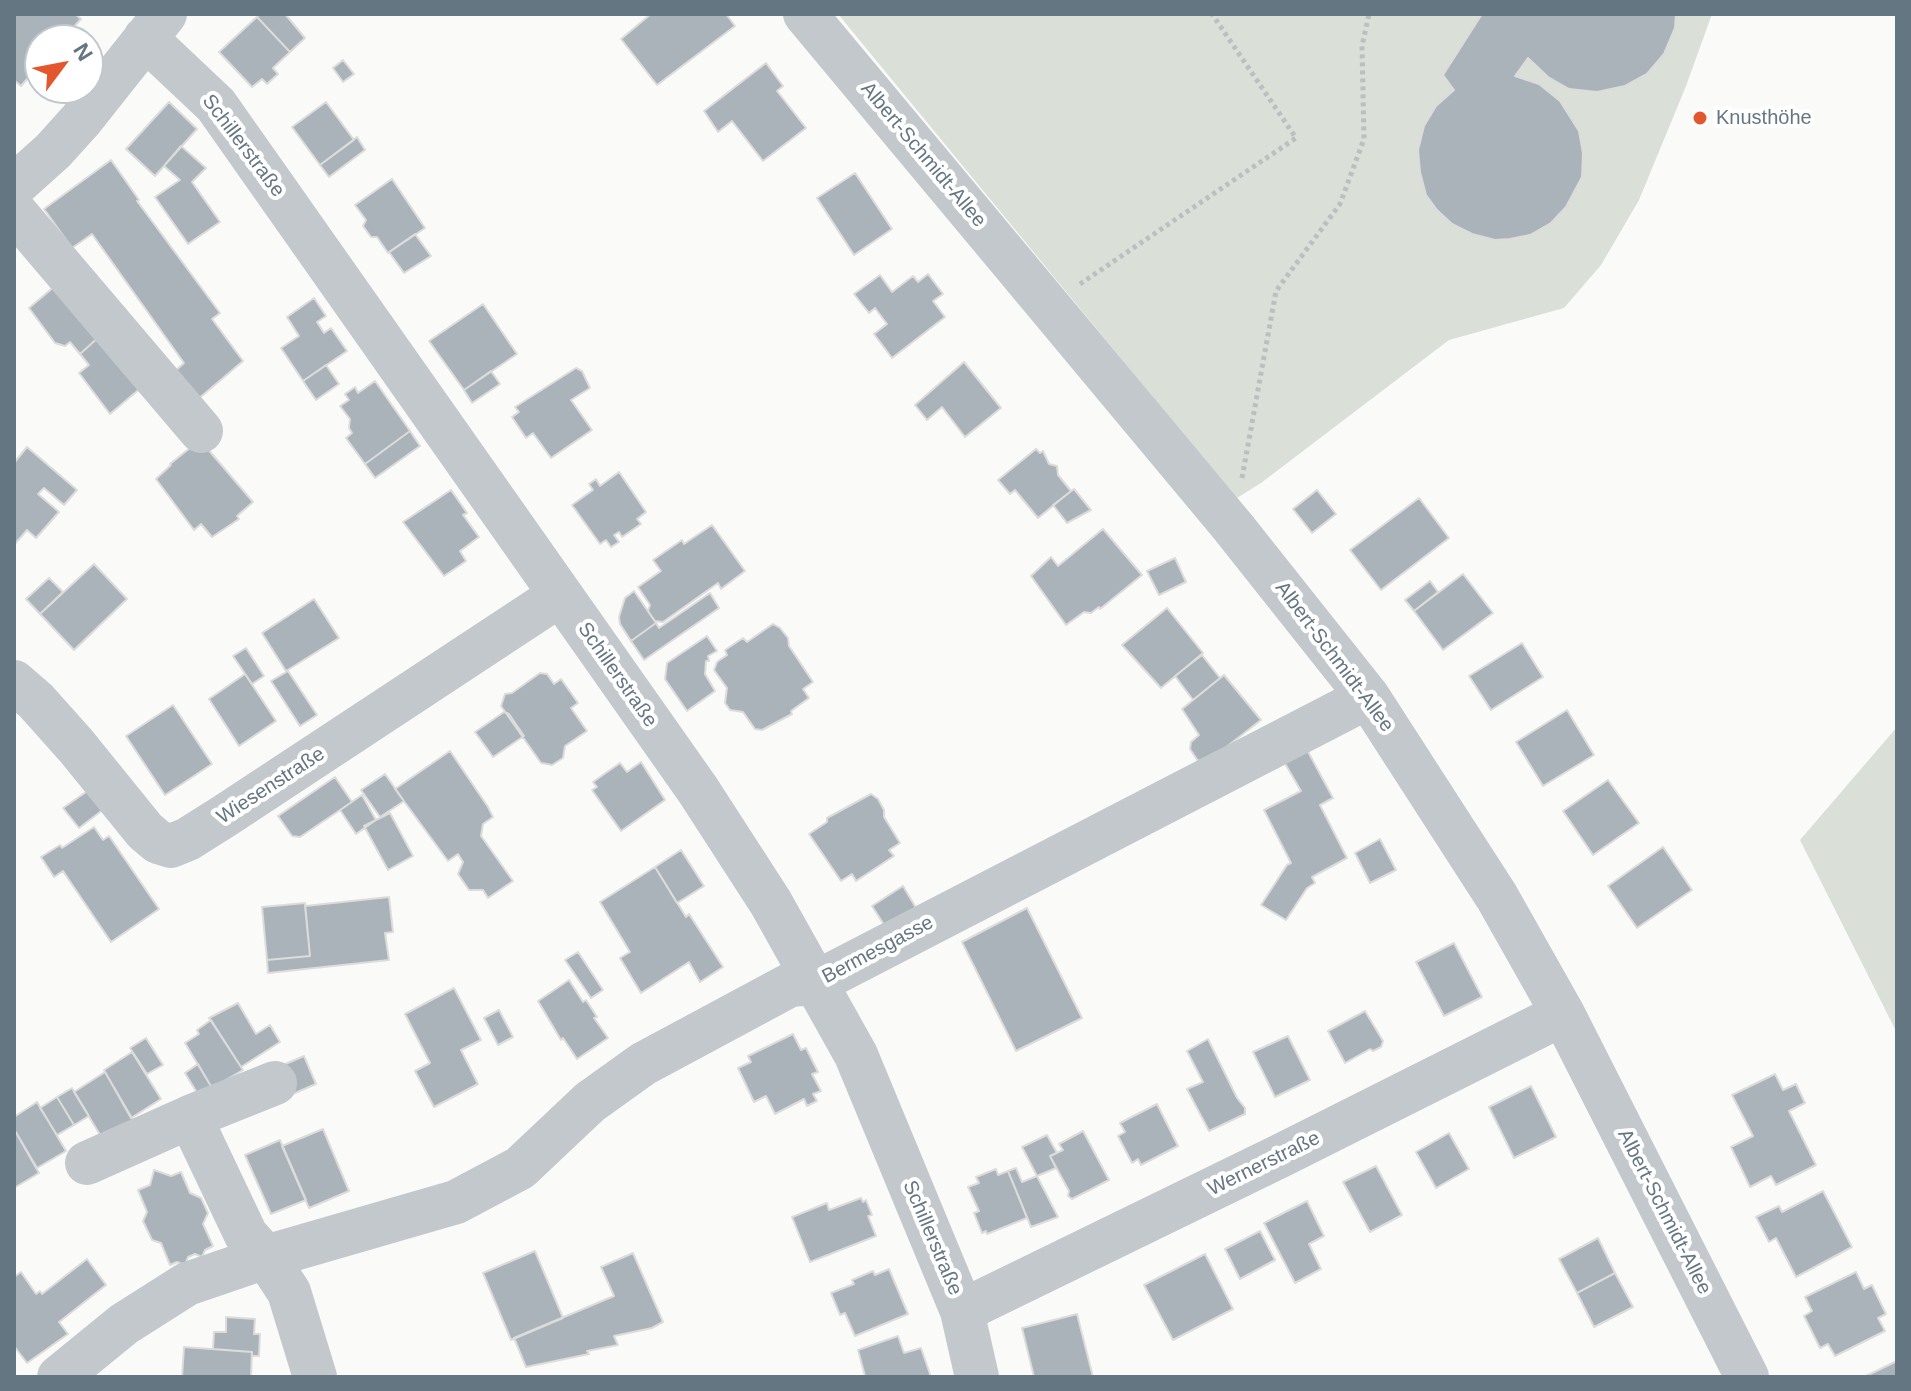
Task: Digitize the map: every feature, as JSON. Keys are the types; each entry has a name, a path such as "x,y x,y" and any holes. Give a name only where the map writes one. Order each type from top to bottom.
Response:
{"street":[{"name":"Albert-Schmidt-Allee","path":"805,14 1233,527 1368,697 1497,897 1563,1014 1747,1377"},
{"path":"14,186 72,130 155,26"},
{"name":"Schillerstraße","path":"155,26 216,105 698,790 771,903 856,1055 962,1311 977,1377"},
{"path":"14,211 201,431"},
{"name":"Wiesenstraße","path":"14,682 36,701 77,747 145,831 158,842 171,846 226,815 560,595"},
{"name":"Bermesgasse","path":"59,1377 124,1324 187,1284 266,1257 456,1202 520,1168 590,1102 643,1064 790,985 815,983 1368,697"},
{"name":"Wernerstraße","path":"962,1311 1563,1014"},
{"path":"87,1163 275,1083"},
{"path":"190,1117 246,1235 266,1257 289,1292 315,1377"}],"path":[{"path":"1049,304 1296,138 1212,14"},
{"path":"1233,527 1276,291 1340,204 1364,139 1362,46 1369,14"}],"shaded area":[{"path":"838,14 1712,14 1639,200 1601,265 1564,308 1449,340 1261,483 1232,501 1155,400"},
{"path":"1897,727 1897,1033 1800,840"}],"building":[{"path":"17,14 75,14 81,19 76,24 24,24 24,83 21,86 14,80 14,17"},
{"path":"260,14 285,14 305,38 290,52 257,17"},
{"path":"651,14 726,14 735,26 657,85 621,39"},
{"path":"1482,14 1676,14 1675,28 1664,54 1647,74 1625,86 1597,92 1569,89 1548,77 1528,58 1515,76 1539,84 1560,101 1579,131 1583,153 1582,177 1566,207 1551,223 1530,235 1510,239 1495,240 1452,224 1426,195 1420,172 1418,150 1424,126 1436,106 1454,90 1443,75"},
{"path":"257,17 290,52 273,68 278,74 267,84 262,79 252,87 219,52"},
{"path":"343,60 354,74 343,82 333,68"},
{"path":"766,63 783,86 777,91 806,128 763,161 732,121 718,132 704,111"},
{"path":"169,102 197,129 155,176 126,149"},
{"path":"326,102 354,140 320,165 292,127"},
{"path":"357,137 365,150 329,177 320,165"},
{"path":"181,146 206,168 192,182 220,222 188,244 155,197 180,180 164,166"},
{"path":"111,160 137,201 220,313 212,319 243,361 197,400 173,373 184,363 92,234 72,248 44,209"},
{"path":"855,173 892,229 854,255 817,198"},
{"path":"392,179 425,228 388,253 377,237 371,237 363,226 366,220 355,205"},
{"path":"415,234 431,256 404,273 389,252"},
{"path":"928,274 943,294 933,301 945,317 892,358 874,334 887,324 875,308 869,313 854,294 880,275 892,292 913,276 918,282"},
{"path":"61,281 101,335 80,354 70,342 65,346 55,343 29,308"},
{"path":"314,298 326,316 317,322 324,333 331,328 347,351 303,381 281,348 299,336 287,317"},
{"path":"483,304 517,354 464,390 429,341"},
{"path":"101,335 149,381 110,414 79,373 89,365 80,354"},
{"path":"964,362 1001,408 965,437 942,407 927,420 915,405"},
{"path":"326,365 339,384 316,400 303,381"},
{"path":"576,368 582,371 590,388 571,400 592,430 551,458 533,433 526,438 512,417 519,412 515,407"},
{"path":"491,371 500,384 472,403 464,390"},
{"path":"375,381 410,431 365,464 346,438 352,433 350,419 340,406 349,400 345,394 355,387 358,393"},
{"path":"410,431 420,446 375,478 365,464"},
{"path":"200,440 253,502 237,516 239,519 212,537 201,524 194,530 156,479"},
{"path":"27,447 77,490 64,505 44,488 38,494 59,512 36,538 27,530 14,545 14,463"},
{"path":"1036,449 1040,453 1043,451 1049,464 1057,466 1058,475 1071,491 1038,518 1015,490 1010,494 998,480"},
{"path":"619,472 646,512 637,519 641,524 622,537 619,532 614,535 619,542 611,547 606,540 600,544 572,505 593,490 589,484 596,479 600,486"},
{"path":"1074,489 1091,510 1067,523 1053,505"},
{"path":"451,490 467,513 463,515 479,537 460,551 466,561 444,576 403,522"},
{"path":"1317,490 1336,514 1312,533 1293,509"},
{"path":"1419,498 1449,538 1381,590 1350,550"},
{"path":"712,525 745,571 721,589 718,583 663,622 655,621 648,611 650,605 638,587 661,571 653,560 682,540 684,544"},
{"path":"1103,529 1142,575 1100,609 1084,612 1066,625 1031,576 1051,557 1058,566"},
{"path":"1175,558 1186,582 1159,595 1147,571"},
{"path":"94,564 127,599 74,650 40,614"},
{"path":"1463,574 1493,613 1443,650 1414,611"},
{"path":"49,578 63,592 40,614 26,599"},
{"path":"1430,581 1438,592 1414,611 1405,600"},
{"path":"634,591 656,623 631,641 619,617 625,598"},
{"path":"710,593 719,608 644,660 631,641 656,623 659,628"},
{"path":"314,599 339,638 286,671 262,633"},
{"path":"1167,608 1203,653 1161,688 1122,645"},
{"path":"773,624 788,638 789,646 813,682 803,689 809,698 791,711 792,714 762,730 755,729 743,712 730,710 725,703 727,688 714,670 717,662 727,655 725,650 743,638 747,642"},
{"path":"707,636 717,651 708,656 705,674 715,691 687,711 665,679 667,663"},
{"path":"1522,643 1543,677 1491,710 1469,676"},
{"path":"246,648 264,676 252,684 233,656"},
{"path":"1202,655 1220,678 1193,700 1175,676"},
{"path":"288,671 317,715 300,726 271,681"},
{"path":"540,673 547,674 554,684 561,679 578,703 571,708 587,731 565,746 563,758 552,765 541,763 501,706 505,694 512,693"},
{"path":"245,674 276,721 239,746 209,699"},
{"path":"1224,675 1261,720 1216,755 1198,761 1190,749 1191,742 1199,735 1182,709"},
{"path":"173,705 212,764 165,795 126,736"},
{"path":"1567,710 1594,755 1543,786 1516,742"},
{"path":"504,712 509,714 524,736 493,757 475,732"},
{"path":"1306,748 1333,798 1320,805 1347,858 1312,877 1315,883 1307,888 1286,920 1261,905 1291,863 1264,810 1301,791 1283,760"},
{"path":"450,751 493,817 483,824 481,836 513,881 488,898 483,890 469,890 458,874 463,862 458,854 448,861 395,789"},
{"path":"641,762 665,800 621,831 592,790 597,787 593,782 620,763 627,772"},
{"path":"385,774 404,801 380,817 361,790"},
{"path":"335,777 352,802 300,837 292,836 278,816"},
{"path":"1608,780 1639,823 1593,855 1563,811"},
{"path":"89,790 104,809 79,828 63,808"},
{"path":"871,794 878,799 884,817 900,843 889,850 894,856 856,881 852,874 841,881 809,834 827,822 827,818"},
{"path":"362,795 376,820 356,834 340,810"},
{"path":"390,813 413,856 388,870 364,826"},
{"path":"94,827 103,840 109,836 159,909 111,942 63,871 54,877 41,857 60,845 62,848"},
{"path":"1380,839 1396,870 1370,883 1355,853"},
{"path":"1663,847 1692,890 1637,928 1608,886"},
{"path":"681,850 704,886 677,903 655,867"},
{"path":"655,867 686,917 689,914 723,967 700,982 689,962 641,993 620,958 630,952 600,902"},
{"path":"903,886 922,918 890,934 872,906"},
{"path":"389,897 393,932 385,933 389,960 268,973 267,960 310,956 305,906"},
{"path":"305,903 310,956 267,960 262,907"},
{"path":"1027,908 1082,1018 1016,1051 962,942"},
{"path":"1454,943 1482,997 1444,1016 1416,962"},
{"path":"578,952 603,990 591,998 565,960"},
{"path":"569,980 583,1002 586,1000 608,1038 577,1059 563,1038 561,1040 538,1001"},
{"path":"454,988 481,1040 461,1050 478,1084 434,1107 415,1071 430,1063 405,1014"},
{"path":"238,1003 256,1034 270,1025 280,1042 241,1067 209,1018"},
{"path":"499,1010 513,1037 498,1045 484,1018"},
{"path":"1365,1011 1383,1041 1381,1047 1373,1051 1370,1049 1345,1063 1328,1031"},
{"path":"211,1020 243,1070 212,1088 185,1043 199,1034 197,1030"},
{"path":"793,1034 801,1050 806,1048 818,1072 812,1074 821,1091 813,1094 817,1101 807,1106 804,1099 775,1114 766,1096 754,1102 738,1068 751,1062 748,1056"},
{"path":"1288,1036 1310,1080 1275,1097 1253,1052"},
{"path":"146,1038 163,1065 147,1074 130,1048"},
{"path":"1208,1039 1245,1108 1245,1114 1209,1131 1187,1089 1203,1082 1187,1051"},
{"path":"132,1052 161,1099 131,1118 104,1070"},
{"path":"304,1056 316,1084 288,1096 276,1068"},
{"path":"198,1064 212,1088 199,1096 185,1073"},
{"path":"105,1072 133,1120 102,1138 74,1092"},
{"path":"1775,1074 1783,1090 1796,1084 1805,1103 1789,1111 1816,1165 1776,1185 1771,1176 1750,1187 1731,1147 1753,1136 1732,1095"},
{"path":"1531,1086 1556,1137 1514,1158 1489,1107"},
{"path":"72,1088 89,1116 74,1125 57,1097"},
{"path":"57,1097 74,1125 57,1135 40,1108"},
{"path":"37,1102 66,1151 37,1168 14,1129 14,1117"},
{"path":"1157,1104 1178,1146 1141,1165 1138,1159 1132,1163 1118,1136 1125,1132 1120,1123"},
{"path":"14,1129 39,1173 14,1188"},
{"path":"323,1129 349,1191 309,1208 282,1146"},
{"path":"1083,1131 1109,1180 1072,1199 1050,1156 1063,1150 1059,1144"},
{"path":"1449,1133 1469,1169 1436,1188 1416,1152"},
{"path":"1047,1135 1057,1153 1050,1156 1056,1168 1037,1176 1022,1147"},
{"path":"280,1140 306,1200 271,1214 245,1155"},
{"path":"1376,1166 1402,1215 1370,1232 1343,1182"},
{"path":"1016,1168 1022,1182 1037,1176 1058,1217 1031,1227 1008,1171"},
{"path":"996,1169 998,1175 1008,1171 1027,1218 987,1234 986,1231 982,1233 974,1213 979,1211 968,1187 979,1183 976,1177"},
{"path":"154,1170 171,1176 181,1172 190,1193 201,1198 208,1213 203,1224 213,1246 205,1250 202,1257 195,1254 188,1257 185,1265 177,1262 170,1265 161,1243 152,1240 143,1221 147,1212 138,1190 150,1185"},
{"path":"1823,1191 1852,1247 1796,1277 1776,1238 1769,1242 1756,1217 1779,1206 1782,1212"},
{"path":"861,1198 863,1202 866,1200 872,1215 868,1216 876,1236 810,1262 792,1217 827,1203 829,1210"},
{"path":"1307,1201 1324,1236 1309,1244 1321,1269 1295,1283 1264,1223"},
{"path":"1260,1231 1275,1260 1240,1279 1225,1249"},
{"path":"1598,1238 1615,1273 1577,1293 1559,1259"},
{"path":"535,1251 563,1318 511,1340 483,1273"},
{"path":"633,1253 663,1322 652,1328 614,1336 618,1345 526,1367 514,1338 614,1296 601,1267"},
{"path":"1205,1254 1233,1309 1173,1340 1144,1285"},
{"path":"87,1259 106,1285 59,1322 68,1334 27,1363 14,1346 14,1277 21,1272 36,1294 40,1291 42,1294"},
{"path":"889,1269 908,1314 855,1336 845,1313 840,1315 831,1293 854,1284 852,1280 873,1271 875,1275"},
{"path":"1856,1272 1864,1289 1872,1285 1886,1314 1878,1318 1885,1331 1835,1356 1828,1344 1820,1348 1804,1316 1812,1311 1805,1297"},
{"path":"1615,1273 1633,1307 1594,1327 1577,1293"},
{"path":"1077,1314 1093,1377 1034,1377 1022,1328"},
{"path":"226,1317 255,1319 254,1334 260,1334 259,1356 252,1356 252,1352 213,1349 214,1332 226,1332"},
{"path":"898,1336 904,1353 921,1348 931,1377 862,1377 865,1376 858,1350"},
{"path":"184,1347 252,1352 251,1377 182,1377"},
{"path":"1897,1361 1897,1377 1864,1377"}],"place":[{"name":"Knusthöhe","path":"1700,118"}]}
